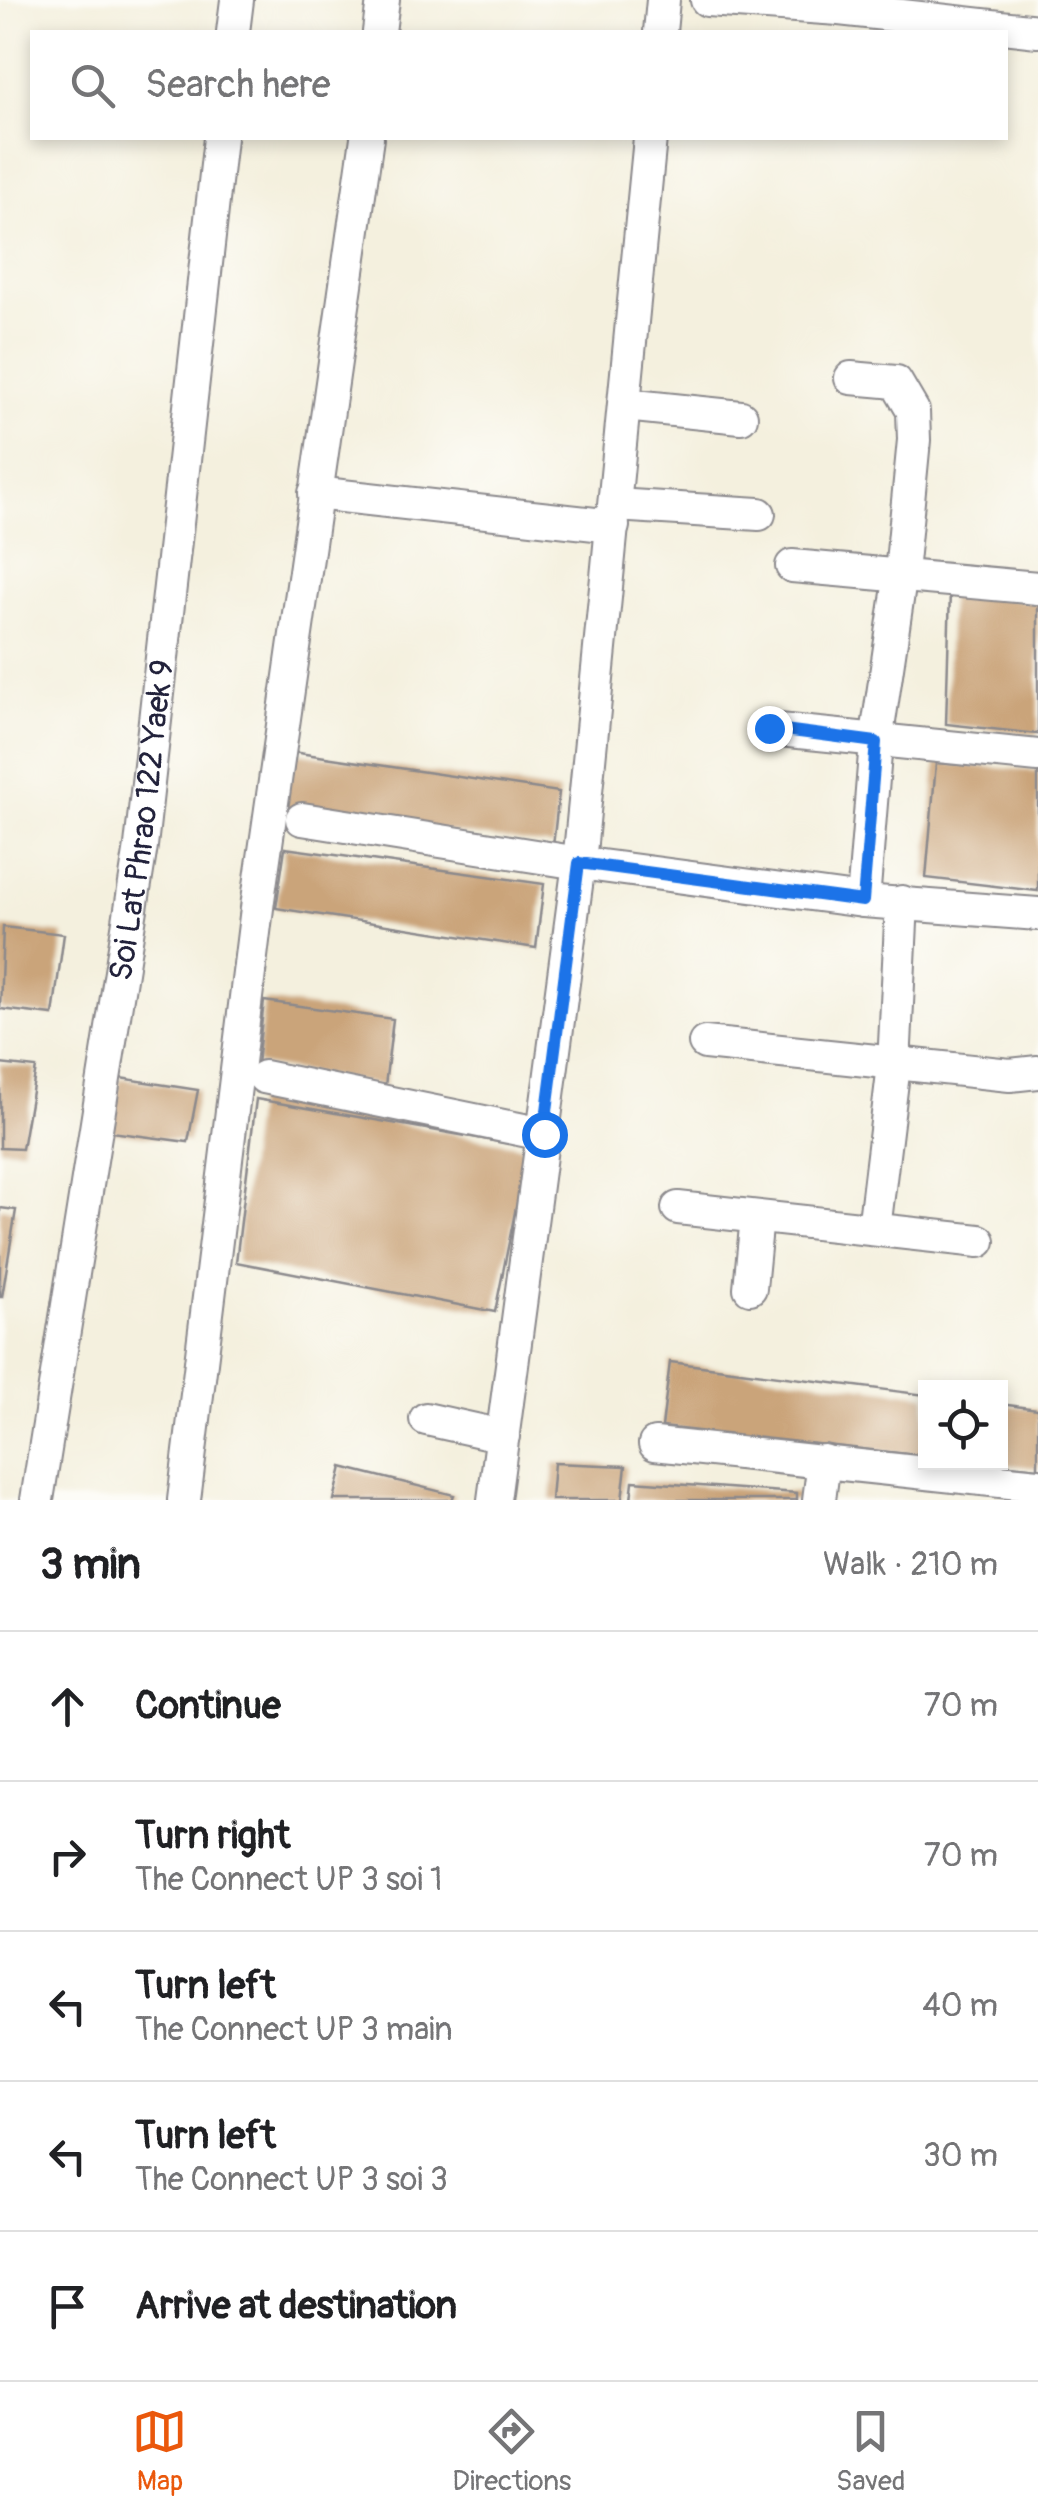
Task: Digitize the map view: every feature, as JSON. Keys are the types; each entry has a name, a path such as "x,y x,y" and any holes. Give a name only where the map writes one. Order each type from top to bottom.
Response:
{"street":[{"path":"233,30 238,0"},
{"path":"379,30 383,0"},
{"path":"660,30 663,0"},
{"path":"707,0 797,8 839,4 1038,32"},
{"name":"Soi Lat Phrao 122 Yaek 9","path":"38,1500 141,846 220,140"},
{"path":"184,1500 256,920 367,140"},
{"path":"494,1500 579,863 650,140"},
{"path":"851,378 896,382 913,411 901,573 876,742 863,901"},
{"path":"625,406 741,418"},
{"path":"316,493 614,516 760,514"},
{"path":"792,566 1038,588"},
{"path":"769,728 1038,756"},
{"path":"302,818 579,863 863,901 1038,914"},
{"path":"874,1229 894,1065 902,902"},
{"path":"704,1043 894,1065 1010,1075 1038,1072"},
{"path":"264,1078 544,1134"},
{"path":"678,1208 979,1241"},
{"path":"750,1288 757,1216"},
{"path":"426,1419 503,1436"},
{"path":"655,1444 1038,1485"},
{"path":"820,1500 824,1461"}],"building":[{"path":"950,591 1038,602 1038,734 946,724"},
{"path":"292,752 559,792 553,846 283,808"},
{"path":"936,763 1038,771 1038,891 926,878"},
{"path":"285,848 544,884 536,948 276,908"},
{"path":"3,927 64,934 53,1015 0,1009"},
{"path":"264,1001 393,1019 385,1086 257,1064"},
{"path":"0,1064 36,1068 22,1149 0,1148"},
{"path":"120,1078 198,1090 188,1142 111,1132"},
{"path":"256,1099 528,1147 495,1312 236,1262"},
{"path":"0,1208 16,1210 2,1297 0,1297"},
{"path":"670,1362 918,1394 918,1455 662,1427"},
{"path":"1008,1405 1038,1409 1038,1468 1008,1465"},
{"path":"554,1463 626,1466 622,1500 551,1500"},
{"path":"342,1467 454,1495 452,1500 334,1500"},
{"path":"633,1481 797,1493 797,1500 631,1500"}],"route":[{"path":"544,1134 579,863 863,901 876,742 769,728"}]}
